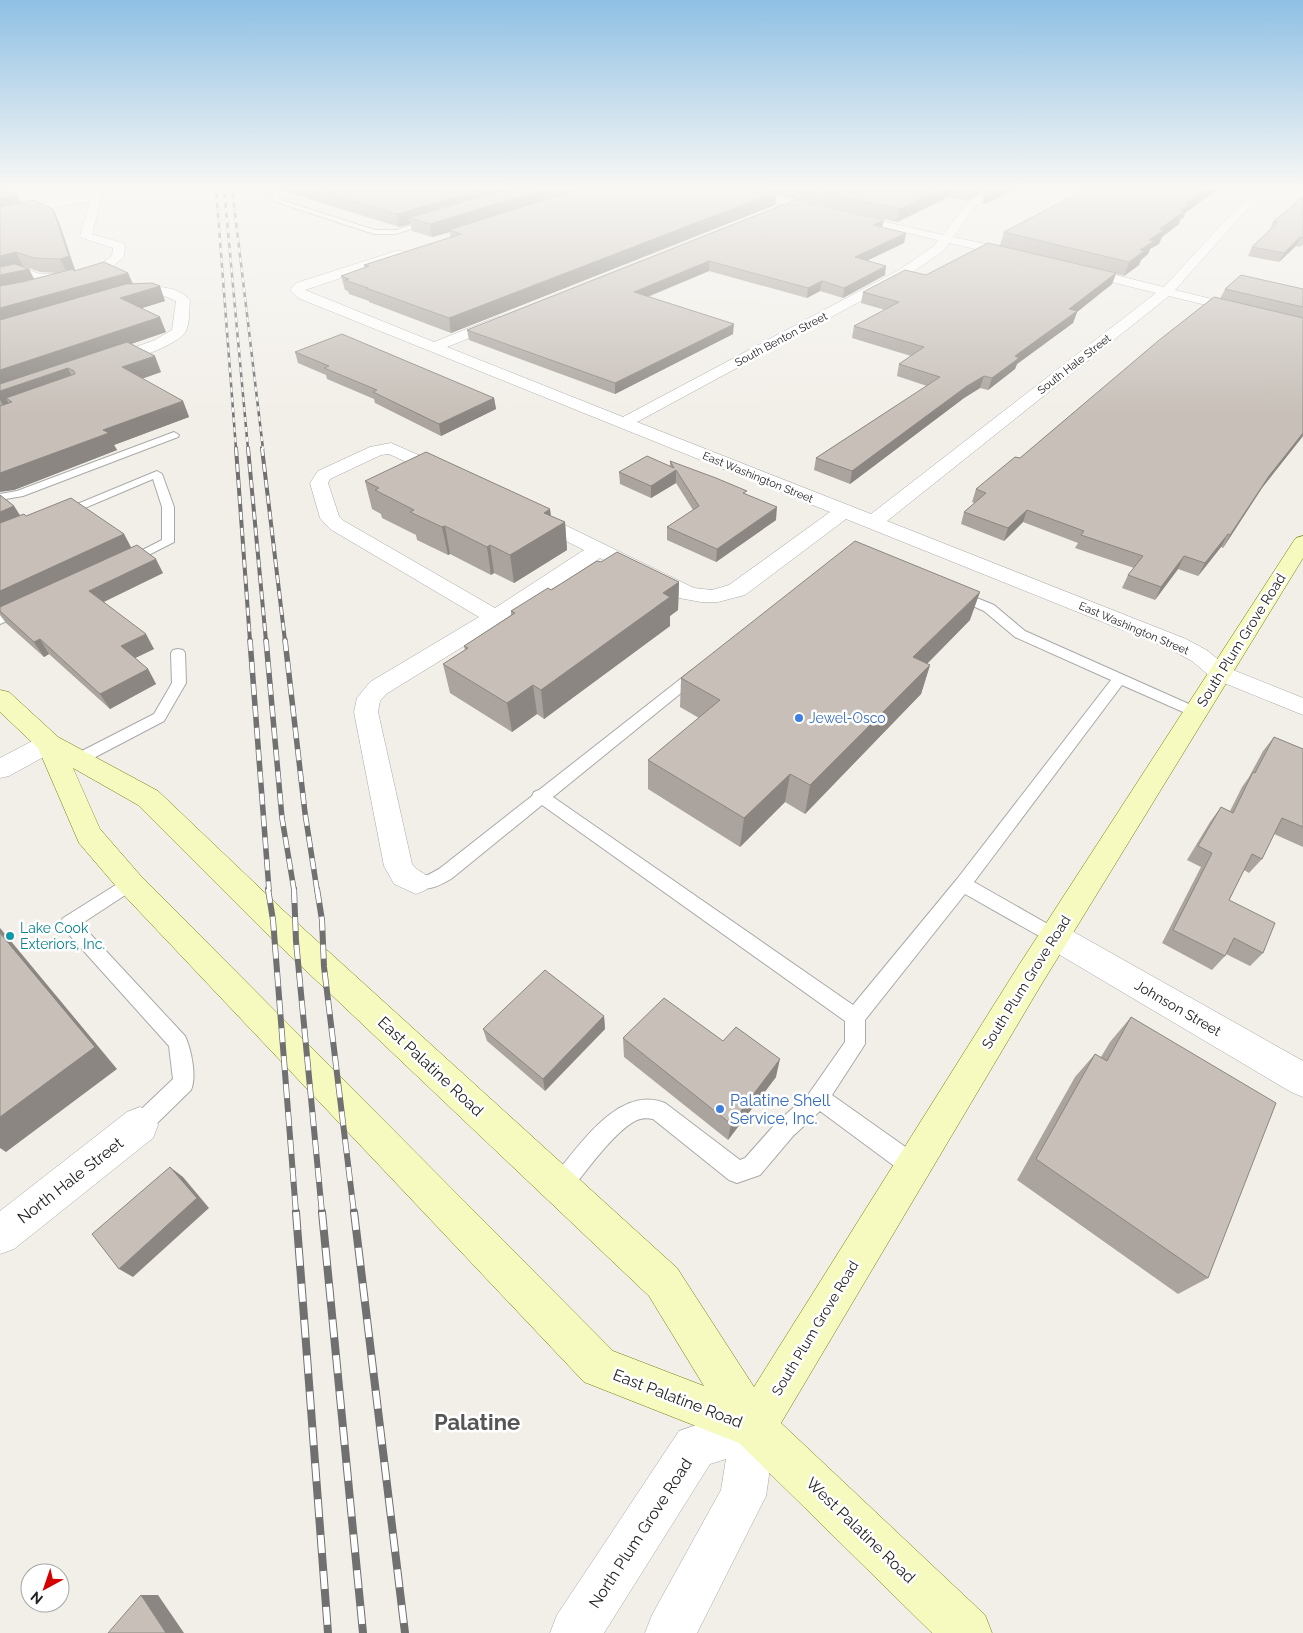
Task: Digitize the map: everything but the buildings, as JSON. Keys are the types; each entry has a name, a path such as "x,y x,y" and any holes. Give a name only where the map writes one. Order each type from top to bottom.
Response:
{"main road":[{"name":"South Plum Grove Road","path":"754,1427 1054,936 1303,542"},
{"name":"East Palatine Road","path":"0,698 64,751 148,798 273,920 663,1282 754,1427"},
{"name":"East Palatine Road","path":"64,751 89,835 130,883 598,1367 754,1427"},
{"name":"West Palatine Road","path":"754,1427 967,1633"}],"street":[{"path":"34,290 78,277 108,264"},
{"name":"East Washington Street","path":"368,264 301,286 297,290 304,296 1178,644 1200,656 1220,673 1303,707"},
{"name":"South Benton Street","path":"623,423 874,290 918,264"},
{"name":"South Hale Street","path":"872,523 1167,291 1191,264"},
{"path":"1072,268 1303,325"},
{"path":"0,278 24,272 38,278 78,277"},
{"path":"90,367 162,343 172,338 178,332 183,300 175,294 163,291 145,291 113,298"},
{"path":"434,347 515,315"},
{"path":"467,484 391,448 376,451 324,475 319,483 330,518 337,524 495,617"},
{"path":"520,510 687,593 703,597 720,597 736,590 843,512"},
{"path":"416,882 404,876 398,866 366,712 366,703 378,688 495,617 599,549"},
{"path":"0,769 64,751"},
{"name":"Johnson Street","path":"1054,936 1303,1080"},
{"name":"North Hale Street","path":"0,1235 140,1125"},
{"path":"670,1633 743,1496 754,1427"},
{"name":"North Plum Grove Road","path":"575,1633 696,1447 754,1427"}],"lane":[{"path":"0,497 19,494 174,435"},
{"path":"52,518 157,474 168,507 168,542 114,568"},
{"path":"943,589 989,608 1020,634 1195,712"},
{"path":"0,620 35,604"},
{"path":"64,751 159,717 179,683 178,653"},
{"path":"416,882 430,882 445,874 540,796 709,664"},
{"path":"560,1186 618,1120 635,1110 648,1108 658,1110 737,1172 752,1167 818,1097 855,1044 855,1018 963,884 1119,679"},
{"path":"540,796 779,962 855,1018"},
{"path":"130,883 69,923 178,1042 184,1083 140,1125"},
{"path":"963,884 1054,936"},
{"path":"818,1097 913,1166"}],"railway":[{"path":"222,264 236,449"},
{"path":"231,264 248,449"},
{"path":"241,264 263,449"},
{"path":"236,448 250,641"},
{"path":"248,448 266,641"},
{"path":"262,448 285,641"},
{"path":"250,640 269,890"},
{"path":"266,640 282,818 294,890"},
{"path":"285,640 305,813 317,890"},
{"path":"268,889 273,920 296,1213"},
{"path":"294,889 296,941 322,1213"},
{"path":"317,889 322,920 324,967 354,1213"},
{"path":"296,1212 328,1633"},
{"path":"322,1212 363,1633"},
{"path":"354,1212 405,1633"}],"place":[{"name":"Jewel-Osco","path":"799,718"},
{"name":"Lake Cook Exteriors, Inc.","path":"10,936"},
{"name":"Palatine Shell Service, Inc.","path":"720,1109"}],"district":[{"name":"Palatine","path":"477,1422"}]}
